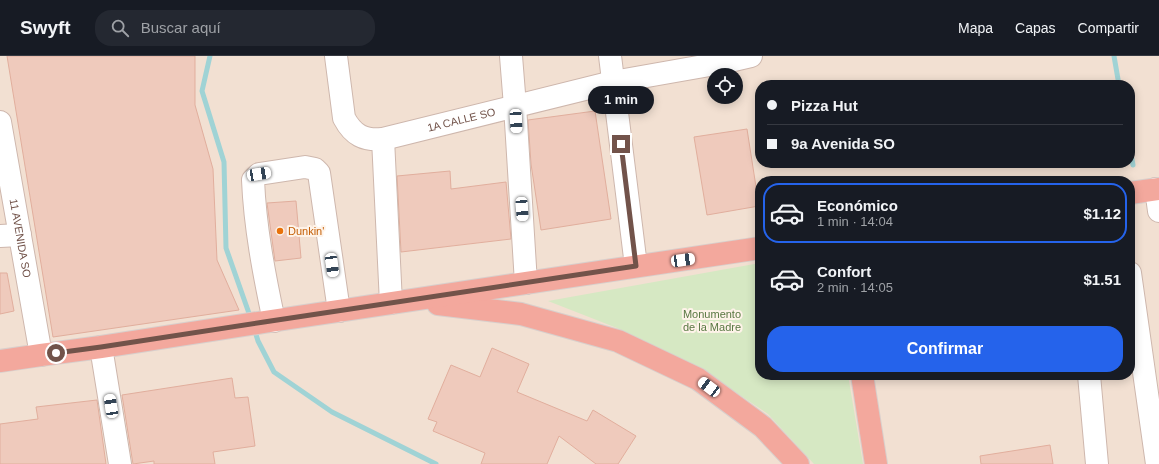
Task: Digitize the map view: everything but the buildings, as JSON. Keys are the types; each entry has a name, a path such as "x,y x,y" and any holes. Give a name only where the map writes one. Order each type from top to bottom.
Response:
{"highway":[{"path":"1135,192 1157,189"},
{"path":"0,361 755,249"},
{"path":"401,302 521,314 618,341 698,379 763,427 798,464"},
{"path":"863,380 876,464"}],"street":[{"name":"1A CALLE SO","path":"336,56 344,118 347,125 363,137 375,139 613,82 721,63 751,56"},
{"path":"511,56 526,283"},
{"path":"610,56 636,266"},
{"name":"11 AVENIDA SO","path":"0,126 10,236 41,355"},
{"path":"383,138 401,302"},
{"path":"269,321 253,180 259,174 305,167 315,168 319,173 339,311"},
{"path":"1157,189 1159,211"},
{"path":"1135,308 1157,464"},
{"path":"101,347 120,464"},
{"path":"1089,380 1097,464"}],"shaded area":[{"path":"0,56 1159,56 1159,464 0,464"}],"green space":[{"name":"Monumento de la Madre","path":"755,264 755,380 849,380 863,464 814,464 768,414 698,367 617,328 548,301"}],"waterway":[{"path":"210,56 202,91 224,162 226,248 251,319"},
{"path":"1114,56 1118,80"},
{"path":"254,328 258,341 274,372 332,412 436,464"}],"place":[{"name":"Dunkin'","path":"280,231"}],"route":[{"path":"56,353 636,266 621,144"}]}
